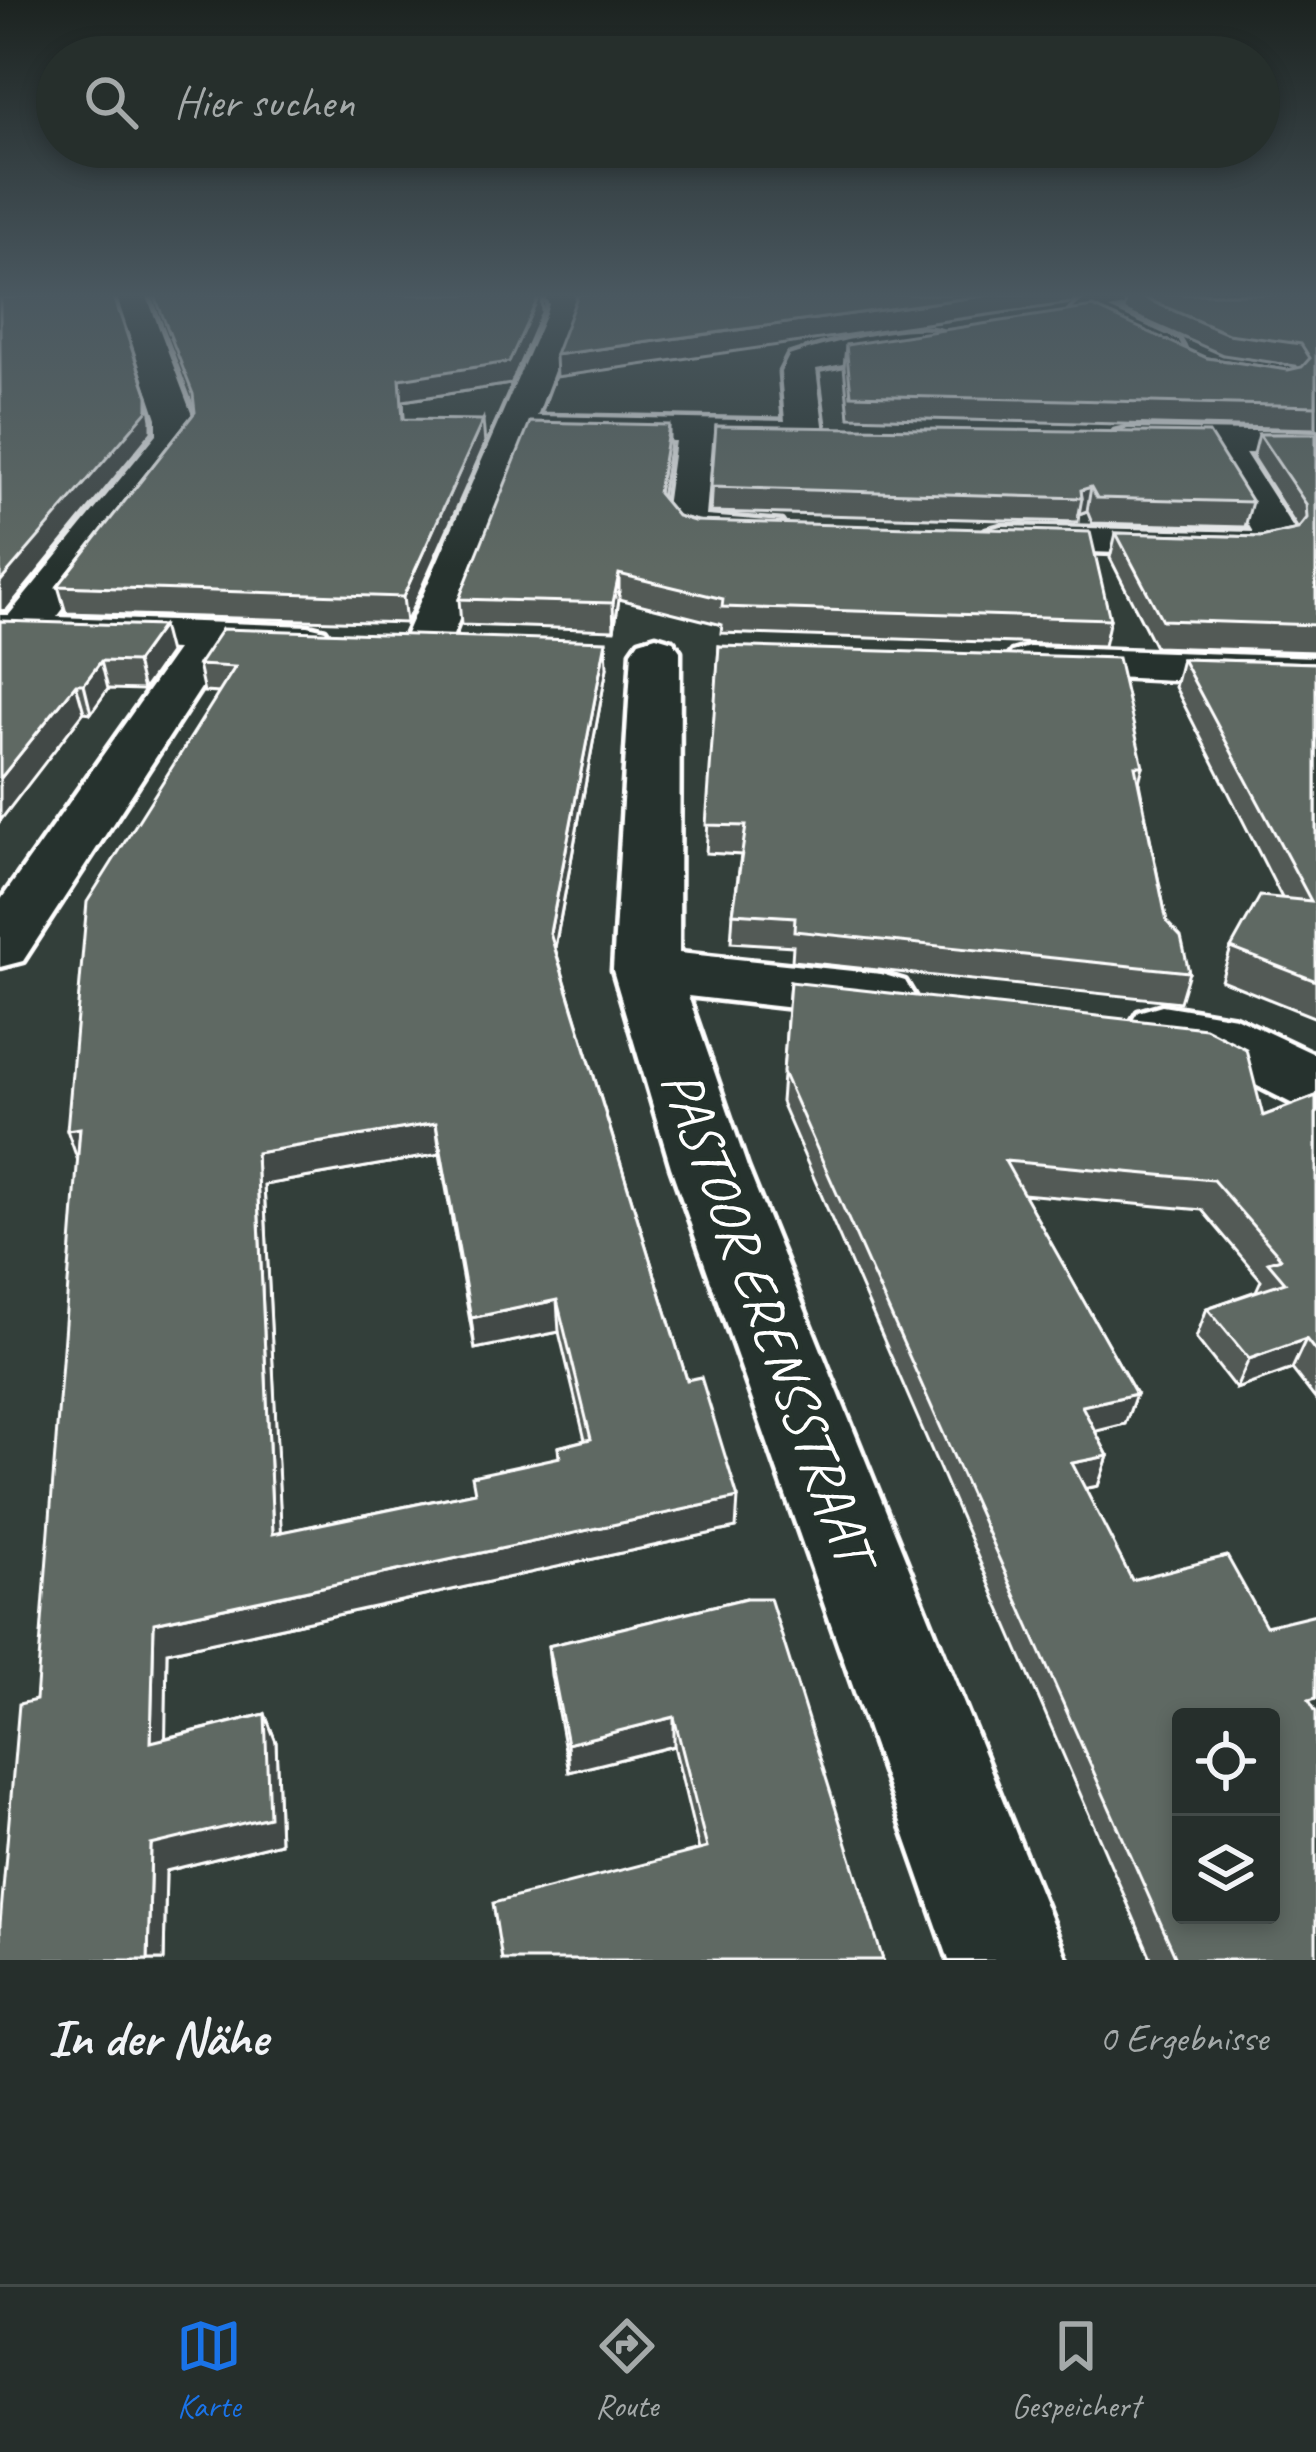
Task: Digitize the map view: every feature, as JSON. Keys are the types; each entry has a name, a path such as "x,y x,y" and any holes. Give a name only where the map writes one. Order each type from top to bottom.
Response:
{"street":[{"path":"11,629 176,434 176,418 161,385"},
{"path":"11,629 411,643 531,385"},
{"path":"800,385 805,433"},
{"path":"1081,439 1219,442 1312,424"},
{"path":"514,426 851,434"},
{"path":"695,430 685,522 703,530 796,532"},
{"path":"958,538 1254,545 1275,541 1274,531 1219,442"},
{"path":"0,947 210,637"},
{"name":"PASTOOR ERENSSTRAAT","path":"656,651 646,970 709,1167 1008,1960"},
{"path":"990,661 1316,672"},
{"path":"646,970 952,1004"},
{"path":"1093,1020 1211,1033 1316,1085"}],"building":[{"path":"0,385 144,385 148,410 0,582"},
{"path":"190,385 400,385 403,419 483,420 403,597 58,586 195,412"},
{"path":"850,385 1316,385 1316,406 851,395"},
{"path":"530,422 669,425 658,493 677,516 694,521 1090,532 1110,619 722,607 723,599 619,574 613,603 459,599"},
{"path":"716,426 1209,433 1252,502 1097,498 1091,487 1081,490 1082,498 711,487"},
{"path":"1259,434 1316,434 1316,625 1162,620 1116,533 1261,537 1298,529 1307,518 1306,504"},
{"path":"0,621 162,626 136,662 101,661 84,684 76,684 0,779"},
{"path":"222,629 606,641 550,933 687,1380 701,1377 738,1498 154,1623 151,1742 265,1714 269,1817 151,1845 148,1960 0,1960 19,1704 36,1700 80,1128 67,1130 87,902 235,667 198,665","holes":["436,1123 471,1318 557,1300 591,1439 558,1447 560,1457 472,1476 475,1492 273,1534 256,1153"]},
{"path":"719,646 1118,658 1143,766 1135,766 1167,922 1181,937 1189,972 794,931 795,917 733,913 746,826 706,825"},
{"path":"1182,659 1316,663 1316,981 1231,948 1260,896 1311,901"},
{"path":"790,982 1205,1028 1246,1049 1263,1116 1316,1096 1316,1352 1306,1339 1249,1359 1207,1308 1285,1282 1268,1262 1281,1258 1213,1180 1005,1161 1136,1394 1082,1406 1108,1456 1072,1463 1132,1580 1227,1556 1266,1626 1316,1614 1316,1698 1309,1700 1316,1712 1316,1960 1177,1960 783,1072"},
{"path":"746,1598 770,1598 883,1960 502,1960 493,1903 707,1848 674,1717 567,1744 548,1646"}]}
